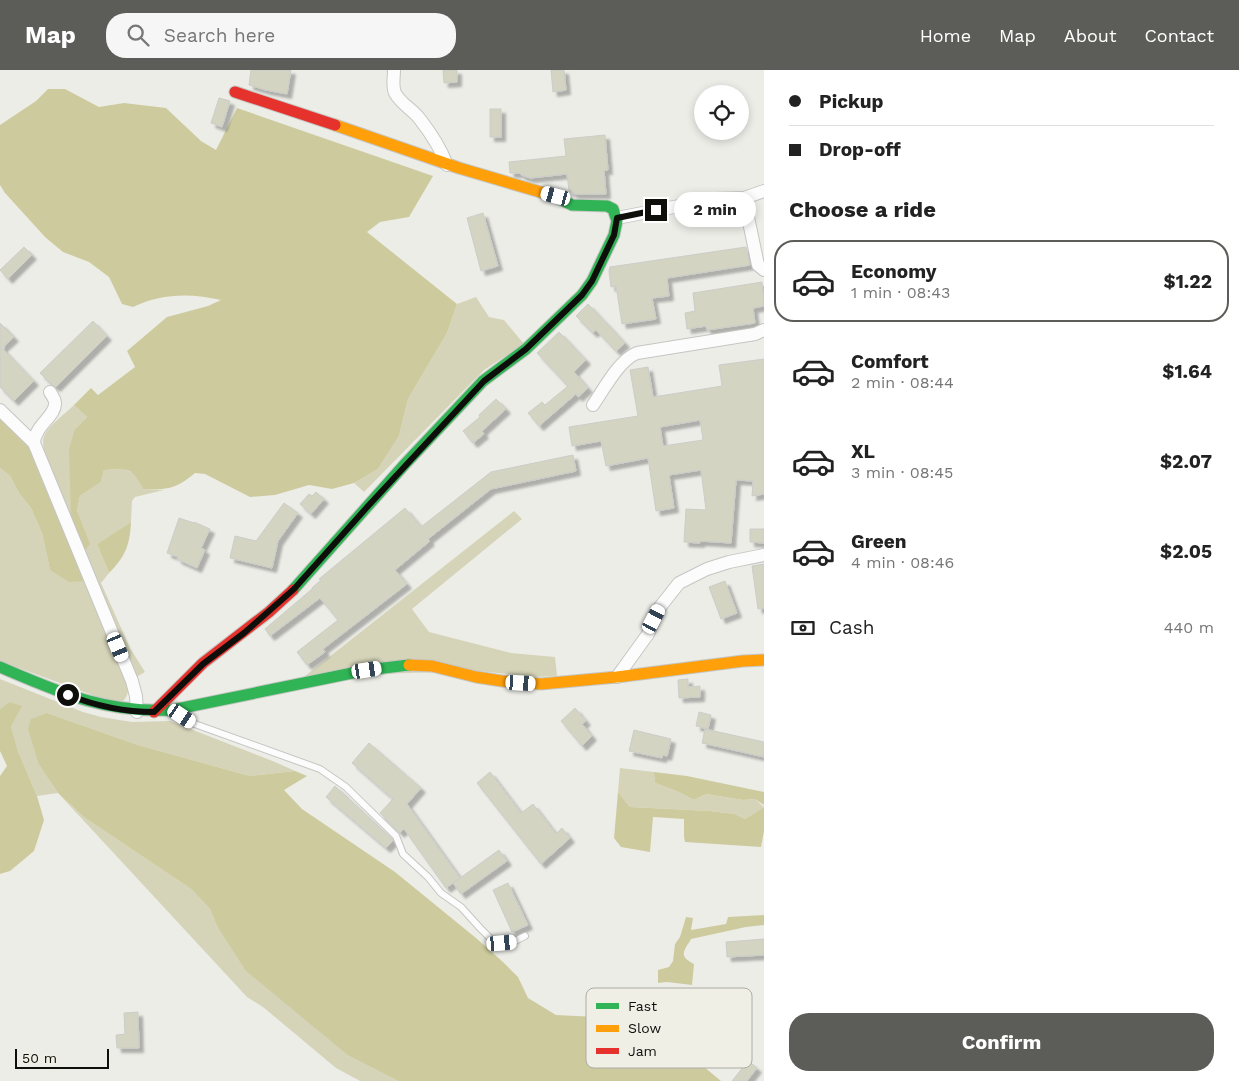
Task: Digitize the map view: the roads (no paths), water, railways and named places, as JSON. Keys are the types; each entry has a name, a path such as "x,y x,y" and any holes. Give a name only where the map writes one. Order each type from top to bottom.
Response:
{"street":[{"path":"394,70 393,86 395,93 419,118 443,153 447,165"},
{"path":"154,712 203,664 244,633 294,589 484,381 526,349 582,295 592,281 614,235 617,218 613,209 606,206 572,205 556,196 447,165 290,108 236,92"},
{"path":"617,218 715,199 744,198 764,191"},
{"path":"744,198 758,265 764,270"},
{"path":"593,405 622,363 630,356 638,353 755,334 764,330"},
{"path":"50,392 55,402 53,410 39,427 34,436 34,443 132,681 136,696 137,712"},
{"path":"0,410 34,443"},
{"path":"617,677 648,634 660,607 679,583 707,569 729,562 764,555"},
{"path":"0,667 86,702 137,712 154,712 172,710 367,670 404,665 432,666 485,679 541,684 764,660"}],"lane":[{"path":"172,710 192,723 320,769 346,787 396,836 403,854 428,877 441,893 461,907 492,940 502,943 513,942 525,936"}]}
